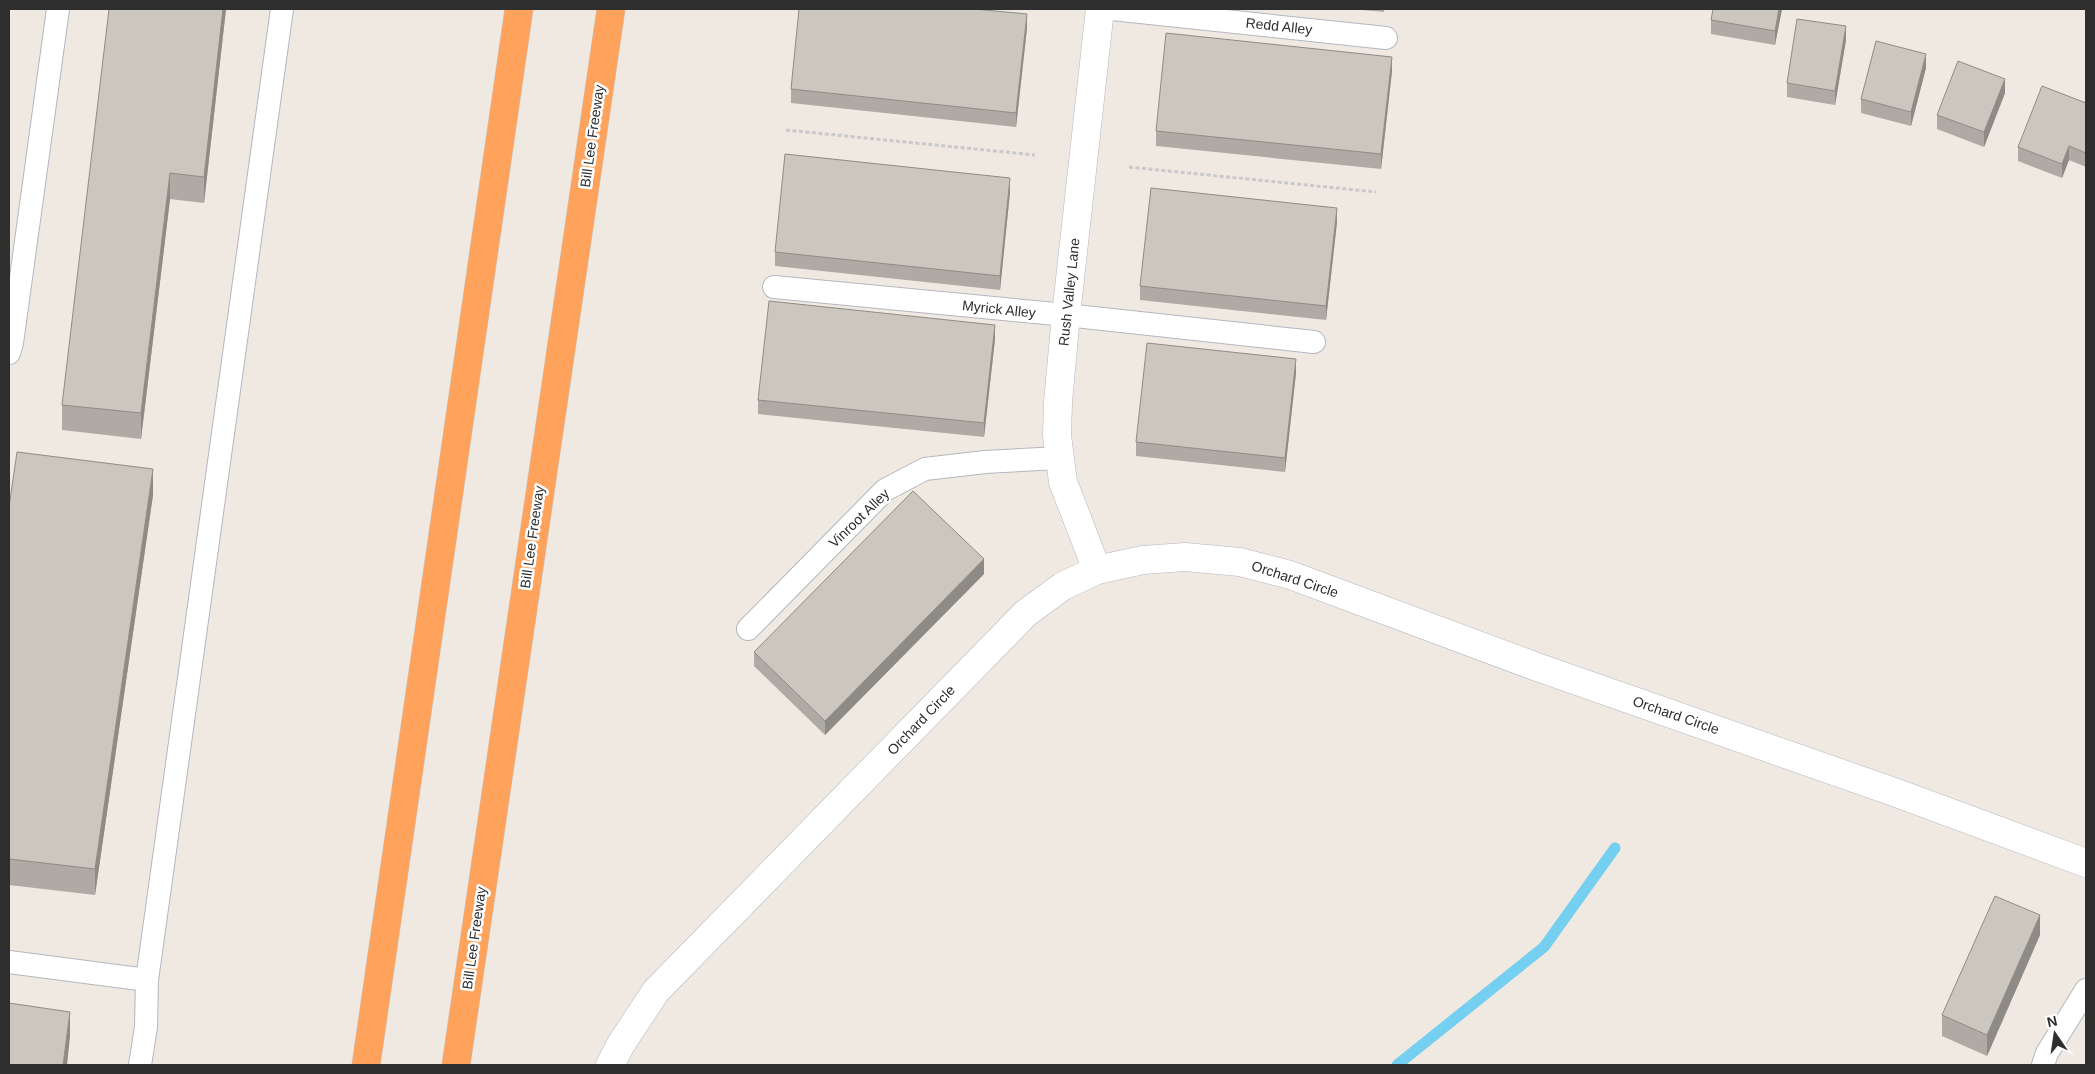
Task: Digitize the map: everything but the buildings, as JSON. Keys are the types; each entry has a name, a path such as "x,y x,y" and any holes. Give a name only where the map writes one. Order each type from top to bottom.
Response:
{"highway":[{"path":"366,1065 519,9"},
{"name":"Bill Lee Freeway","path":"456,1065 610,9"}],"street":[{"name":"Rush Valley Lane","path":"1097,570 1070,506 1063,482 1057,435 1066,315 1100,9"},
{"name":"Orchard Circle","path":"610,1065 621,1044 656,991 1026,613 1063,586 1097,570 1142,560 1186,557 1240,562 1290,575 1537,666 1894,792 2086,863"}],"lane":[{"path":"9,353 12,343 58,9"},
{"path":"140,1065 146,1027 146,980 282,9"},
{"name":"Redd Alley","path":"1112,9 1386,38"},
{"name":"Myrick Alley","path":"774,287 1066,315 1314,342"},
{"name":"Vinroot Alley","path":"748,629 885,490 924,469 985,462 1059,458"},
{"path":"9,962 146,980"},
{"path":"2042,1065 2047,1052 2086,990"}],"path":[{"path":"786,130 1035,155"},
{"path":"1130,167 1376,192"}],"waterway":[{"path":"1397,1065 1544,947 1615,848"}]}
